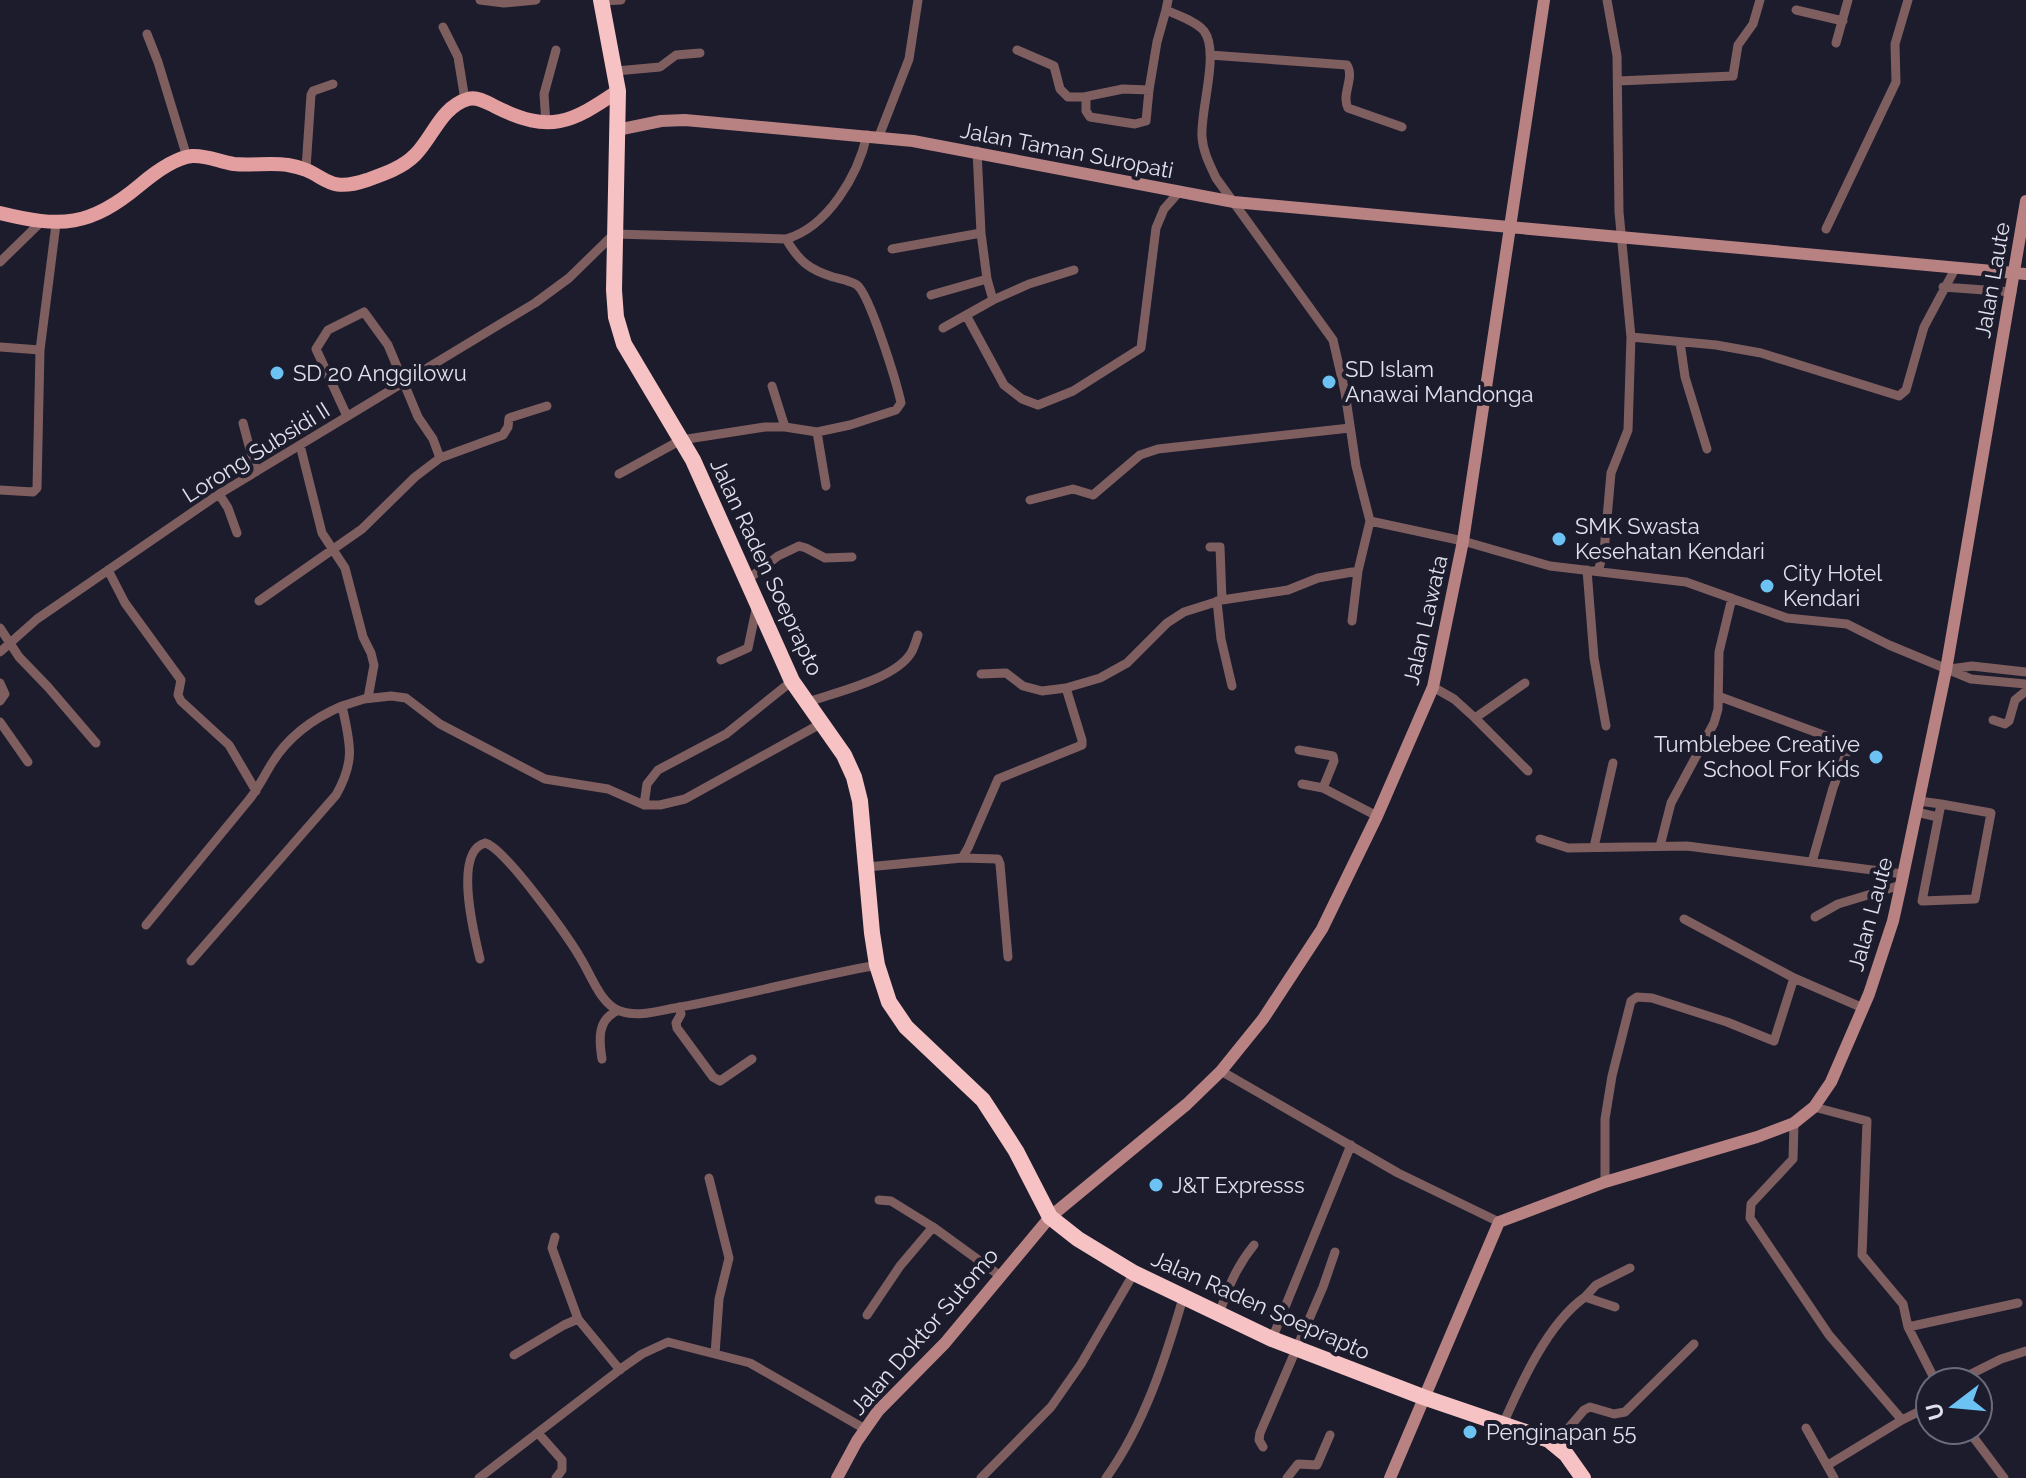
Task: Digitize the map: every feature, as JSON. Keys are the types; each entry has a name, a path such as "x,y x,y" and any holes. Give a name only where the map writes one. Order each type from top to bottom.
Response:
{"highway":[{"name":"Jalan Raden Soeprapto","path":"601,1 618,91 614,234 616,317 624,344 637,370 681,440 719,514 792,681 844,755 854,777 860,801 877,965 896,1014 983,1100 1016,1151 1050,1217 1078,1239 1134,1273 1272,1339 1555,1444 1583,1478"}],"main road":[{"path":"0,213 49,223 99,213 156,173 187,157 206,157 235,164 275,163 306,168 342,187 388,172 411,158 449,109 465,100 479,99 517,118 546,124 585,112 618,91"}],"street":[{"path":"480,0 504,3 536,0"},
{"path":"601,1 621,0"},
{"path":"614,234 786,239 800,235 811,227 843,192 873,136 909,59 918,0"},
{"name":"Jalan Lawata","path":"1050,1217 1127,1156 1221,1071 1263,1019 1322,929 1377,816 1433,687 1463,541 1544,0"},
{"path":"1598,571 1604,552 1611,473 1628,430 1631,337 1621,236 1618,81 1607,0"},
{"path":"1618,81 1733,76 1738,45 1753,24 1760,0"},
{"path":"1836,43 1848,0"},
{"path":"1826,229 1896,82 1895,44 1908,0"},
{"path":"1086,97 1086,111 1090,117 1135,124 1146,121 1157,42 1167,5 1200,26 1209,40 1202,132 1204,149 1216,178 1333,340 1370,521 1358,571 1352,621"},
{"path":"1796,10 1843,21"},
{"path":"443,27 458,57 465,100"},
{"path":"147,34 187,157"},
{"path":"546,124 544,94 556,50"},
{"path":"1017,50 1054,66 1060,89 1068,97 1086,97 1123,89 1149,90"},
{"path":"616,71 658,67 676,55 700,53"},
{"path":"1210,55 1347,65 1350,71 1346,97 1348,108 1402,127"},
{"path":"306,168 311,95 313,91 333,84"},
{"name":"Jalan Taman Suropati","path":"617,130 661,121 685,120 873,136 977,151 1234,202 2020,273"},
{"path":"977,151 981,233 993,300"},
{"path":"966,315 1004,385 1022,399 1038,405 1073,391 1141,348 1156,228 1164,209 1179,192"},
{"name":"Jalan Laute","path":"1499,1222 1605,1182 1794,1123 1814,1107 1831,1082 1863,1008 1893,921 1946,670 2012,292 2020,273 2026,201"},
{"path":"0,262 49,223"},
{"path":"0,490 33,492 37,488 40,350 49,223"},
{"path":"892,249 981,233"},
{"name":"Lorong Subsidi II","path":"0,652 37,619 219,494 553,291 614,234"},
{"path":"619,474 681,440 765,427 817,432 850,425 900,406 872,309 863,293 857,285 805,265 786,239"},
{"path":"1631,337 1716,345 1761,353 1899,396 1906,390 1915,352 1943,287 1956,267"},
{"path":"943,328 1029,284 1074,270"},
{"path":"931,295 987,279"},
{"path":"1943,287 2012,292"},
{"path":"347,416 316,349 328,330 364,312 388,345 418,417 433,439 440,458"},
{"path":"1680,342 1685,377 1707,449"},
{"path":"0,347 40,350"},
{"path":"772,386 785,427"},
{"path":"259,601 362,529 415,477 440,458 503,435 509,418 547,406"},
{"path":"243,423 256,472"},
{"path":"1030,500 1073,489 1093,495 1140,455 1158,449 1350,428"},
{"path":"817,432 826,486"},
{"path":"300,445 322,533 345,568 363,637 374,665 368,698"},
{"path":"219,494 237,533"},
{"path":"1370,521 1463,541 1550,566 1686,582 1787,618 1847,624 1971,679 2026,684"},
{"path":"747,580 778,556 799,546 825,558 852,557"},
{"path":"1210,547 1220,547 1221,639 1232,686"},
{"path":"108,570 125,603 181,680 178,695 181,701 229,745 256,791"},
{"path":"1587,570 1594,658 1606,726"},
{"path":"981,674 1006,673 1023,686 1042,691 1066,688 1114,672 1173,618 1220,601 1288,590 1318,578 1358,571"},
{"path":"1660,846 1671,803 1714,723 1719,652 1732,598"},
{"path":"721,660 748,648 757,605"},
{"path":"0,628 19,657 96,743"},
{"path":"808,702 874,679 899,666 910,654 918,635"},
{"path":"1946,670 1972,666 2026,672"},
{"path":"644,805 647,784 658,770 726,734 792,681"},
{"path":"0,683 5,694 0,701"},
{"path":"1475,718 1525,683"},
{"path":"1433,687 1454,699 1528,771"},
{"path":"962,858 998,779 1082,745 1066,688"},
{"path":"1993,720 2005,724 2009,721 2015,700 2026,691"},
{"path":"1718,696 1826,736 1844,747 1846,754 1812,862"},
{"path":"146,925 256,791 273,761 295,736 319,716 368,698 406,698 440,724 545,779 608,789 644,805 685,799 822,723"},
{"path":"191,961 311,824 345,780 350,768 351,750 342,706"},
{"path":"0,722 28,762"},
{"path":"1299,750 1333,756 1334,761 1323,788"},
{"path":"1594,847 1613,763"},
{"path":"1302,784 1323,788 1377,816"},
{"path":"1917,807 1941,804 1991,813 1975,899 1922,901 1941,804"},
{"path":"1917,807 1938,817"},
{"path":"1540,839 1559,847 1696,847 1812,862 1902,879"},
{"path":"480,959 471,920 468,876 471,853 485,843 498,850 522,878 579,955 604,998 617,1011"},
{"path":"867,867 962,858 998,859 1008,957"},
{"path":"1815,917 1838,904 1902,879"},
{"path":"1684,919 1794,978 1863,1008"},
{"path":"602,1059 602,1025 610,1014 617,1011 642,1013 679,1007 877,965"},
{"path":"1605,1182 1603,1148 1607,1104 1631,1001 1637,997 1652,998 1774,1041 1794,978"},
{"path":"679,1007 681,1014 677,1028 713,1077 720,1081 727,1079 752,1059"},
{"path":"1221,1071 1398,1173 1499,1222 1390,1478"},
{"path":"1814,1107 1867,1121 1862,1255 1903,1304 1908,1327 1928,1366"},
{"path":"1794,1123 1793,1159 1751,1204 1750,1218 1829,1335 1902,1420"},
{"path":"1272,1339 1351,1145"},
{"path":"709,1178 729,1258 719,1299 715,1354"},
{"path":"879,1200 891,1201 933,1227 999,1275"},
{"name":"Jalan Doktor Sutomo","path":"837,1478 878,1411 945,1343 1050,1217"},
{"path":"867,1315 900,1266 933,1227"},
{"path":"555,1237 552,1248 578,1319 620,1370"},
{"path":"1219,1314 1229,1282 1254,1245"},
{"path":"1263,1447 1259,1440 1260,1433 1335,1252"},
{"path":"1503,1424 1526,1376 1566,1313 1596,1285 1630,1268"},
{"path":"981,1478 1051,1407 1081,1364 1134,1273"},
{"path":"1585,1297 1615,1307"},
{"path":"1106,1478 1123,1452 1164,1362 1183,1298"},
{"path":"1908,1327 2018,1303"},
{"path":"514,1355 578,1319"},
{"path":"479,1478 642,1354 668,1342 750,1363 865,1429"},
{"path":"1555,1444 1590,1407 1614,1414 1625,1412 1694,1344"},
{"path":"1987,1366 2026,1351"},
{"path":"1828,1465 1914,1414"},
{"path":"1806,1428 1834,1478"},
{"path":"538,1433 562,1460 562,1470 556,1478"},
{"path":"1287,1478 1298,1464 1317,1465 1330,1435"},
{"path":"1980,1446 2004,1478"}],"place":[{"name":"SD 20 Anggilowu","path":"277,373"},
{"name":"SD Islam Anawai Mandonga","path":"1329,382"},
{"name":"SMK Swasta Kesehatan Kendari","path":"1559,539"},
{"name":"City Hotel Kendari","path":"1767,586"},
{"name":"Tumblebee Creative School For Kids","path":"1876,757"},
{"name":"J&T Expresss","path":"1156,1185"},
{"name":"Penginapan 55","path":"1470,1432"}]}
